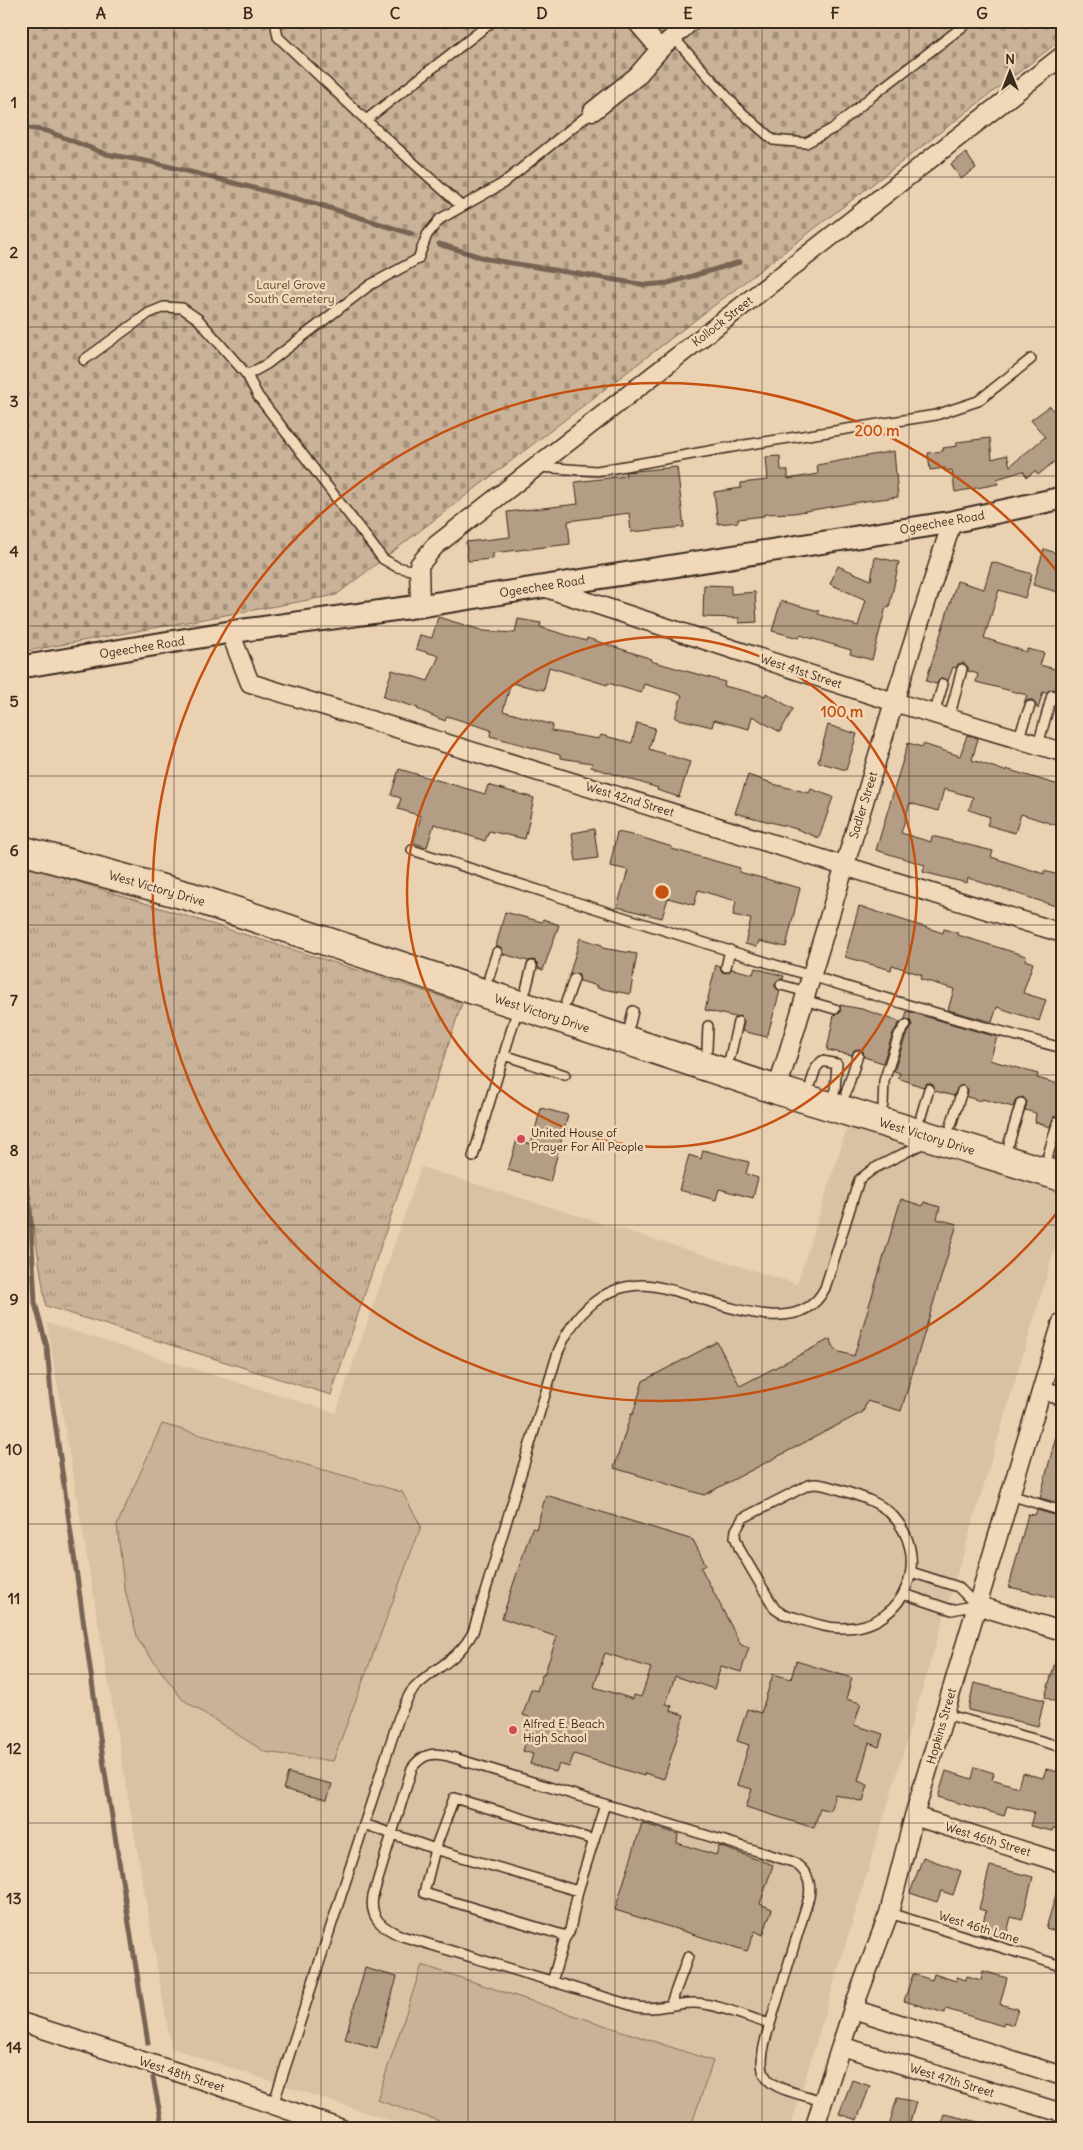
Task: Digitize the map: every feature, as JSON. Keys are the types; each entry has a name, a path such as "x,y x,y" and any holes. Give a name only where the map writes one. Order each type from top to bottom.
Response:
{"main road":[{"name":"West Victory Drive","path":"21,832 493,965 526,987 570,991 632,1017 715,1044 779,1082 831,1089 883,1105 935,1126 1009,1143 1057,1164"},
{"name":"West Victory Drive","path":"21,850 526,987 779,1082 935,1126 1057,1164"}],"street":[{"path":"636,21 660,49"},
{"path":"592,111 637,76 660,49 691,21"},
{"name":"Kollock Street","path":"420,606 419,565 435,546 1062,56"},
{"name":"Ogeechee Road","path":"21,667 230,632 420,606 952,522 1062,498"},
{"name":"Sadler Street","path":"779,1082 894,702 952,522"},
{"name":"West 41st Street","path":"542,586 894,702 1062,752"},
{"name":"West 42nd Street","path":"230,632 250,683 1062,933"},
{"name":"Hopkins Street","path":"814,2129 853,2009 889,1913 914,1816 1062,1322"},
{"path":"1042,1390 1062,1396"},
{"path":"976,1605 1062,1631"},
{"name":"West 46th Street","path":"914,1816 1062,1862"},
{"path":"853,2009 1062,2076"},
{"name":"West 48th Street","path":"21,2022 211,2083 273,2105 307,2124 342,2129"},
{"name":"West 47th Street","path":"842,2046 1062,2113"}],"lane":[{"path":"275,21 278,37 461,206"},
{"path":"366,120 493,21"},
{"path":"673,37 739,110 773,140 806,143 834,128 872,96 970,21"},
{"path":"247,375 267,364 370,285 418,259 427,235 440,219 502,184 592,111"},
{"path":"84,360 149,313 164,307 182,308 198,319 247,375 258,396 383,559 397,568 420,572"},
{"path":"536,466 597,471 732,447 936,415 978,401 1031,358"},
{"path":"941,716 962,670"},
{"path":"941,716 943,684"},
{"path":"1038,745 1052,695"},
{"path":"1018,739 1030,706"},
{"path":"412,850 730,950 807,990 835,1009"},
{"path":"726,967 730,950"},
{"path":"781,986 988,1029 1062,1048"},
{"path":"474,1157 526,987"},
{"path":"715,1044 738,1022"},
{"path":"883,1105 884,1081 900,1035 906,1025"},
{"path":"504,1055 565,1075"},
{"path":"831,1089 858,1055"},
{"path":"929,1089 935,1126"},
{"path":"273,2105 405,1703 421,1683 462,1650 473,1632 558,1352 569,1328 586,1308 606,1294 629,1286 653,1286 770,1316 792,1314 809,1308 816,1302 825,1288 858,1180 935,1126 962,1090"},
{"path":"1009,1143 1021,1103"},
{"path":"1057,1164 1058,1121"},
{"path":"821,1484 869,1500 888,1512 895,1519 907,1538 912,1559 911,1572 904,1594 895,1607 881,1618 854,1628 826,1626 781,1613 770,1603 740,1550 735,1537 736,1530 743,1518 808,1485 821,1484"},
{"path":"1010,1495 1062,1511"},
{"path":"911,1572 958,1587 976,1605"},
{"path":"904,1594 952,1610 976,1605"},
{"path":"945,1714 1062,1747"},
{"path":"770,2024 697,2003 656,2008 637,2007 402,1936 381,1926 372,1911 372,1902 412,1768 424,1756 432,1754 448,1756 793,1862 801,1867 806,1874 810,1888 761,2055 761,2064 767,2079 773,2086 822,2101"},
{"path":"566,1936 424,1893 435,1849 454,1798 594,1840"},
{"path":"552,1982 566,1936 570,1930 578,1891 605,1804"},
{"path":"364,1824 435,1849 578,1891"},
{"name":"West 46th Lane","path":"889,1913 1062,1966"},
{"path":"670,2006 688,1957"}],"shaded area":[{"name":"Alfred E. Beach High School","path":"848,1125 1062,1185 1062,1225 790,2129 415,2129 171,2048 47,1323 336,1413 421,1167 797,1284"}],"green space":[{"name":"Laurel Grove South Cemetery","path":"21,21 1062,21 1062,39 336,595 21,652"},
{"path":"21,864 462,1003 331,1395 46,1306 21,1145"},
{"path":"162,1424 402,1492 421,1526 333,1761 265,1752 182,1699 138,1640 124,1586 117,1525"},
{"path":"422,1965 713,2061 690,2129 463,2129 377,2100"}],"building":[{"path":"966,153 976,168 961,179 951,164"},
{"path":"1050,406 1062,422 1062,455 1038,475 1035,471 1027,477 1023,471 997,479 998,484 955,492 952,470 945,471 945,468 930,470 928,453 943,451 943,448 957,446 957,442 990,438 992,459 1007,455 1010,466 1045,437 1031,420"},
{"path":"894,451 898,497 794,513 764,514 764,516 738,519 738,522 718,524 714,492 741,488 741,483 768,480 766,457 780,456 781,470 788,470 788,479 818,474 817,465"},
{"path":"677,467 684,527 631,532 629,513 568,521 570,544 493,553 493,559 468,561 466,542 510,537 507,512 578,504 575,482 626,476 625,472"},
{"path":"1044,549 1062,555 1062,579 1058,592 1033,585"},
{"path":"875,557 899,562 889,608 886,607 872,660 850,654 851,650 800,635 799,638 772,631 781,601 819,611 818,614 858,626 866,600 830,584 838,566 871,580"},
{"path":"992,562 1032,574 1025,598 999,590 984,638 1027,652 1027,649 1044,653 1040,665 1062,671 1062,697 1058,696 1057,691 1053,689 1046,693 1043,692 1038,709 1033,700 1028,700 1024,703 1027,695 976,682 978,674 968,671 968,667 963,663 958,664 956,668 953,667 948,681 942,678 936,684 926,681 957,581 984,589"},
{"path":"704,585 731,586 731,594 755,592 757,622 739,623 739,618 703,617"},
{"path":"438,617 484,631 515,633 518,619 541,623 540,627 586,641 587,638 652,659 651,661 725,682 724,686 765,696 766,693 793,709 780,732 752,716 749,729 714,720 712,727 675,718 682,695 644,684 641,693 608,683 607,685 549,667 544,690 511,683 503,711 553,725 551,731 599,739 601,735 632,743 637,723 655,728 649,749 690,762 679,797 657,790 658,788 591,767 592,763 560,758 560,755 490,736 491,730 447,716 445,721 418,708 383,697 392,670 428,681 439,656 416,649 420,635 432,638"},
{"path":"828,725 857,734 846,770 818,762"},
{"path":"967,735 978,738 972,760 1062,786 1062,827 1021,814 1015,833 987,825 990,817 969,810 973,797 944,789 938,811 910,803 901,833 931,842 932,836 993,851 991,857 1044,874 1044,871 1062,876 1062,908 968,878 967,883 923,872 925,865 876,850 908,743 922,747 923,744 960,756"},
{"path":"399,769 485,794 488,785 534,798 525,839 489,831 485,841 434,824 427,847 413,843 421,816 398,809 401,798 391,795"},
{"path":"748,775 769,783 809,793 811,789 833,797 819,838 797,829 735,813"},
{"path":"594,829 598,858 576,861 572,833"},
{"path":"617,832 637,836 672,847 672,849 740,868 739,872 800,888 786,947 759,941 757,947 745,944 751,919 733,915 736,901 698,890 694,905 668,898 662,918 617,907 628,870 610,866"},
{"path":"859,906 943,933 944,929 958,933 958,935 1026,956 1025,960 1033,963 1023,993 1046,1000 1039,1021 997,1007 992,1022 948,1010 954,989 920,979 922,975 892,965 891,970 845,957"},
{"path":"505,912 542,922 543,919 559,925 543,970 538,968 538,964 534,960 528,961 503,954 502,948 496,946"},
{"path":"580,938 602,945 602,948 637,954 630,994 597,988 598,986 580,981 579,975 576,973 569,976"},
{"path":"716,965 720,966 721,971 725,973 732,969 753,974 755,968 784,976 783,979 779,979 775,983 775,987 780,991 767,1037 742,1031 744,1021 740,1016 735,1017 705,1010"},
{"path":"840,1005 862,1009 900,1022 893,1033 883,1063 864,1057 863,1051 859,1049 854,1050 852,1055 827,1050 834,1015 840,1013"},
{"path":"907,1011 997,1037 990,1060 1038,1074 1037,1078 1062,1085 1062,1116 1054,1116 1050,1127 1035,1122 1036,1113 1025,1110 1027,1102 1023,1097 1016,1099 1013,1107 967,1097 968,1089 963,1085 958,1087 954,1096 935,1091 931,1083 927,1083 923,1087 898,1078 900,1073 894,1071 905,1038 912,1026 910,1020 905,1019"},
{"path":"541,1108 568,1115 550,1182 508,1170 517,1140 531,1144"},
{"path":"703,1150 749,1162 746,1174 758,1178 753,1198 719,1189 716,1200 679,1190 689,1155 701,1159"},
{"path":"901,1199 923,1206 924,1202 940,1207 937,1219 957,1224 901,1411 867,1401 863,1412 704,1495 614,1468 643,1381 717,1342 740,1386 830,1339 836,1351 854,1356"},
{"path":"1057,1432 1062,1433 1062,1504 1040,1498"},
{"path":"546,1495 693,1540 706,1565 701,1568 741,1645 749,1647 741,1672 721,1666 714,1689 675,1676 666,1704 672,1706 671,1711 684,1715 664,1779 645,1773 644,1776 574,1754 569,1767 559,1764 556,1772 530,1764 533,1754 523,1751 528,1734 524,1733 529,1717 523,1715 531,1689 537,1691 542,1675 544,1675 557,1637 502,1618 532,1528 536,1529","holes":["605,1653 651,1668 641,1697 634,1695 633,1699 594,1687"]},
{"path":"1037,1510 1062,1517 1062,1599 1009,1587 1028,1514 1035,1515"},
{"path":"1058,1652 1062,1653 1062,1705 1045,1697"},
{"path":"796,1661 852,1678 846,1699 861,1703 854,1725 883,1734 879,1747 869,1743 858,1781 868,1785 863,1802 835,1794 830,1811 820,1808 814,1828 746,1807 752,1789 737,1785 749,1745 737,1741 747,1709 761,1713 773,1674 791,1679"},
{"path":"974,1683 1044,1700 1038,1726 968,1710"},
{"path":"975,1767 994,1773 992,1779 1018,1787 1022,1773 1043,1778 1046,1769 1062,1773 1062,1830 1053,1828 1052,1831 1030,1826 1034,1812 1007,1806 1004,1816 938,1797 946,1771 972,1779"},
{"path":"288,1773 332,1784 327,1800 283,1789"},
{"path":"642,1823 678,1834 677,1843 716,1855 719,1846 773,1865 760,1904 772,1909 763,1935 755,1931 747,1951 615,1910"},
{"path":"923,1857 961,1871 953,1895 941,1891 937,1902 910,1893"},
{"path":"990,1866 1033,1877 1022,1920 1011,1917 1005,1941 980,1934 986,1911 979,1909"},
{"path":"1058,1888 1062,1889 1062,1933 1046,1928"},
{"path":"365,1968 397,1977 377,2048 345,2039"},
{"path":"983,1971 1007,1978 1000,2004 1018,2009 1013,2025 1004,2022 1003,2026 946,2009 945,2013 904,2001 913,1974 932,1980 934,1974 956,1981 957,1977 966,1980 967,1976 981,1980"},
{"path":"852,2080 870,2086 857,2120 839,2114"},
{"path":"897,2098 916,2102 908,2129 888,2129"},
{"path":"944,2114 983,2123 982,2129 940,2129"}],"waterway":[{"path":"21,127 47,131 106,154 151,162 317,204 412,234"},
{"path":"439,244 487,259 646,285 668,283 740,262"},
{"path":"21,389 26,395"},
{"path":"21,1153 30,1206 35,1303 47,1347 51,1394 105,1773 148,2043"},
{"path":"153,2078 163,2129"}],"place":[{"name":"United House of Prayer For All People","path":"521,1139"},
{"name":"Alfred E. Beach High School","path":"513,1730"}]}
